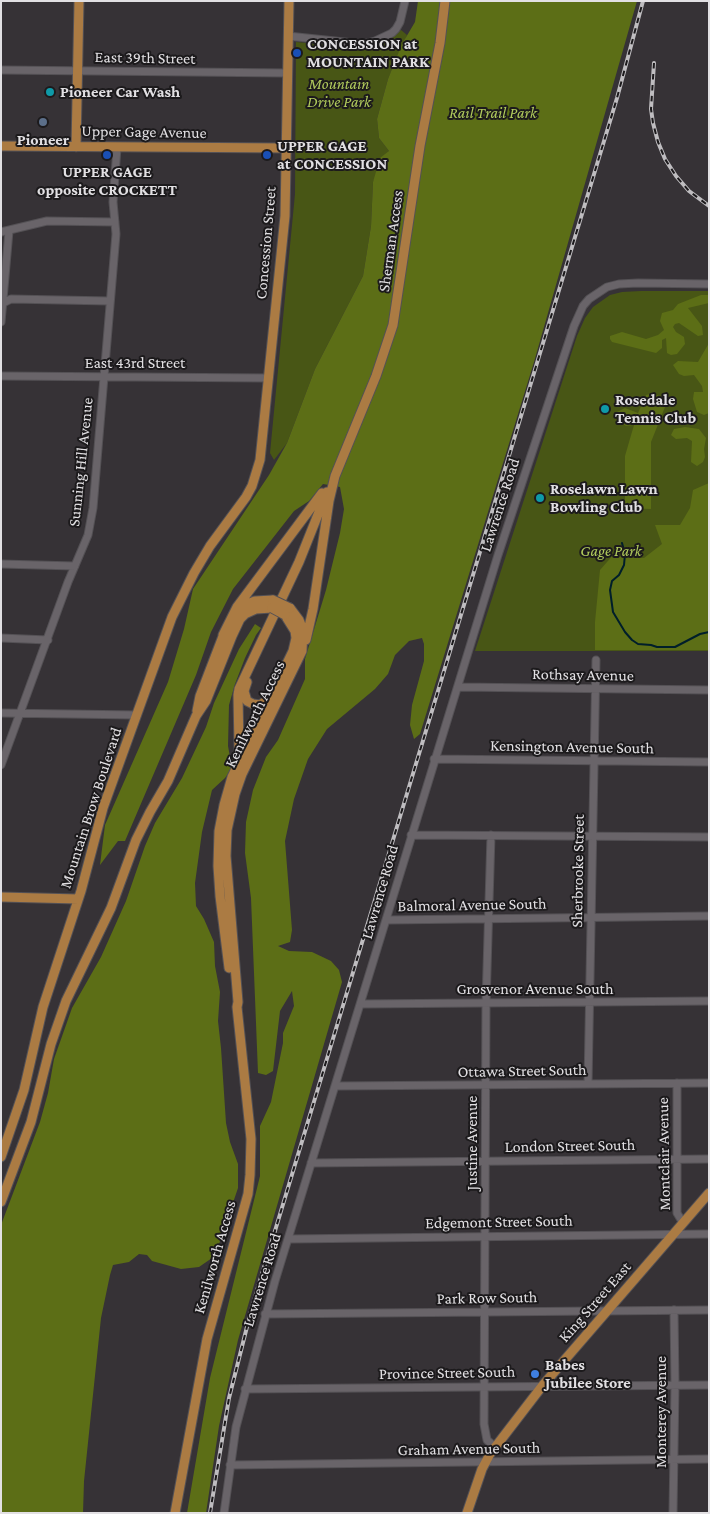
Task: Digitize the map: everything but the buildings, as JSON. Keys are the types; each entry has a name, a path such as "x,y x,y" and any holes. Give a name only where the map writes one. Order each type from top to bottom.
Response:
{"main road":[{"path":"76,147 79,1"},
{"name":"Concession Street","path":"252,486 260,460 285,216 288,1"},
{"name":"Sherman Access","path":"332,480 376,376 394,325 420,146 440,43 445,1"},
{"name":"Upper Gage Avenue","path":"1,146 286,148"},
{"path":"302,651 308,637 312,618 332,480"},
{"path":"196,716 200,696 223,635 237,607 332,480"},
{"path":"232,777 238,754 239,689 302,555 332,480"},
{"name":"Mountain Brow Boulevard","path":"1,1157 24,1090 43,1007 78,899 103,808 172,617 210,546 238,509 252,486"},
{"path":"271,697 262,704 253,704 247,701 244,691 305,562 329,501"},
{"path":"223,635 235,613 242,606 259,600 287,611"},
{"path":"1,1202 31,1122 51,1044 66,1001 111,908 136,840 168,781 196,716 206,700 240,620 245,614 272,604"},
{"name":"Kenilworth Access","path":"237,1007 234,1003 224,930 218,866 219,831 232,777 295,645 295,631 287,611"},
{"name":"Kenilworth Access","path":"175,1513 207,1339 248,1194 251,1139 237,1007 226,856 230,811 242,774 302,651 303,630 299,620 287,611"},
{"path":"1,897 78,899"},
{"name":"King Street East","path":"467,1513 484,1462 495,1447 543,1385 709,1193"}],"street":[{"path":"288,36 363,44 375,41 396,29 400,22 405,1"},
{"name":"East 39th Street","path":"1,70 287,73"},
{"name":"Sunning Hill Avenue","path":"1,765 88,535 93,508 116,234 113,202 117,148"},
{"path":"1,232 47,221 115,222"},
{"path":"1,322 9,231"},
{"name":"Lawrence Road","path":"224,1513 236,1427 265,1314 434,760 517,496 574,326 583,306 598,292 607,287 619,284 709,284"},
{"path":"2,304 12,299 110,301"},
{"name":"East 43rd Street","path":"1,376 269,378"},
{"path":"1,564 75,566"},
{"path":"1,638 48,640"},
{"name":"Sherbrooke Street","path":"588,1084 596,660"},
{"name":"Rothsay Avenue","path":"458,687 709,690"},
{"path":"1,713 137,715"},
{"name":"Kensington Avenue South","path":"434,760 709,762"},
{"path":"411,835 709,837"},
{"name":"Justine Avenue","path":"491,835 486,1003 484,1432 487,1440 495,1447"},
{"name":"Balmoral Avenue South","path":"386,920 709,916"},
{"name":"Grosvenor Avenue South","path":"361,1004 709,1001"},
{"name":"Montclair Avenue","path":"677,1083 677,1214 683,1224"},
{"name":"Ottawa Street South","path":"336,1086 709,1083"},
{"name":"London Street South","path":"311,1163 709,1159"},
{"name":"Edgemont Street South","path":"289,1239 485,1235 709,1234"},
{"name":"Monterey Avenue","path":"674,1310 674,1513"},
{"name":"Park Row South","path":"265,1314 709,1310"},
{"name":"Province Street South","path":"245,1389 709,1385"},
{"name":"Graham Avenue South","path":"230,1465 709,1459"}],"green space":[{"name":"Rail Trail Park","path":"418,1 637,1 534,362 420,734 414,739 410,725 412,705 424,661 422,638 409,641 395,655 388,674 375,689 327,729 308,759 294,799 285,841 292,930 290,942 278,946 289,951 312,952 331,961 339,970 342,982 238,1340 219,1426 206,1513 187,1513 210,1378 260,1176 260,1126 271,1102 283,1043 283,1033 294,1006 292,991 280,1011 273,1071 266,1075 258,1073 251,898 245,853 246,822 253,790 266,757 278,740 305,679 305,659 326,590 340,533 344,509 340,487 323,484 309,501 294,511 233,589 211,632 196,675 125,841 118,841 100,865 105,825 168,682 184,629 193,589 269,475 287,443 315,369 363,276 371,226 373,182 380,158 389,151 379,138 377,119 388,79 402,44 415,22"},
{"name":"Mountain Drive Park","path":"401,30 407,35 388,79 377,119 379,138 389,151 373,182 371,226 363,276 315,369 287,443 274,460 270,453 295,194 296,42 362,48 378,44"},
{"name":"Gage Park","path":"641,291 709,291 709,651 475,651 577,336 585,318 593,307 610,295"},
{"path":"701,295 709,295 709,303 688,308 702,326 703,335 698,336 679,323 675,324 673,327 676,332 684,337 685,344 677,354 671,355 667,353 666,338 662,340 662,348 656,353 612,342 610,339 610,336 622,332 646,339 658,335 664,330 660,321 662,313 673,310 678,304"},
{"path":"709,343 709,413 704,415 697,412 693,399 694,392 703,392 702,386 694,375 684,376 679,374 673,365 678,361 698,362"},
{"path":"654,393 662,398 665,407 651,442 651,509 625,508 625,456 634,425 626,426 615,416 617,412 625,408 638,413 646,395"},
{"path":"685,427 699,429 706,438 705,457 703,462 697,466 691,462 692,441 687,438 676,439 671,435 674,429"},
{"path":"709,483 709,650 595,650 595,622 600,570 621,546 632,558 644,558 662,544 655,525 680,525 690,508 693,490"},
{"path":"255,624 261,628 245,658 229,705 228,746 232,768 225,778 212,790 202,832 195,883 196,906 214,942 215,966 220,992 218,1021 226,1123 238,1164 238,1188 215,1256 199,1267 181,1269 152,1261 147,1255 139,1254 129,1262 113,1265 101,1318 84,1481 83,1513 1,1513 1,1225 40,1122 48,1093 54,1059 72,1008 101,957 126,901 155,823 182,778 239,649"}],"waterway":[{"path":"622,543 625,554 624,565 619,575 612,581 610,590 613,612 632,640 638,644 675,647 700,634 709,632"}],"railway":[{"path":"210,1513 229,1398 252,1307 617,98 643,1"},
{"path":"654,63 651,109 658,142 665,159 676,176 689,191 709,206"}],"place":[{"name":"CONCESSION at MOUNTAIN PARK","path":"297,53"},
{"name":"Pioneer Car Wash","path":"50,92"},
{"name":"Pioneer","path":"43,122"},
{"name":"UPPER GAGE opposite CROCKETT","path":"107,155"},
{"name":"UPPER GAGE at CONCESSION","path":"267,155"},
{"name":"Rosedale Tennis Club","path":"605,409"},
{"name":"Roselawn Lawn Bowling Club","path":"540,498"},
{"name":"Babes Jubilee Store","path":"535,1374"}]}
